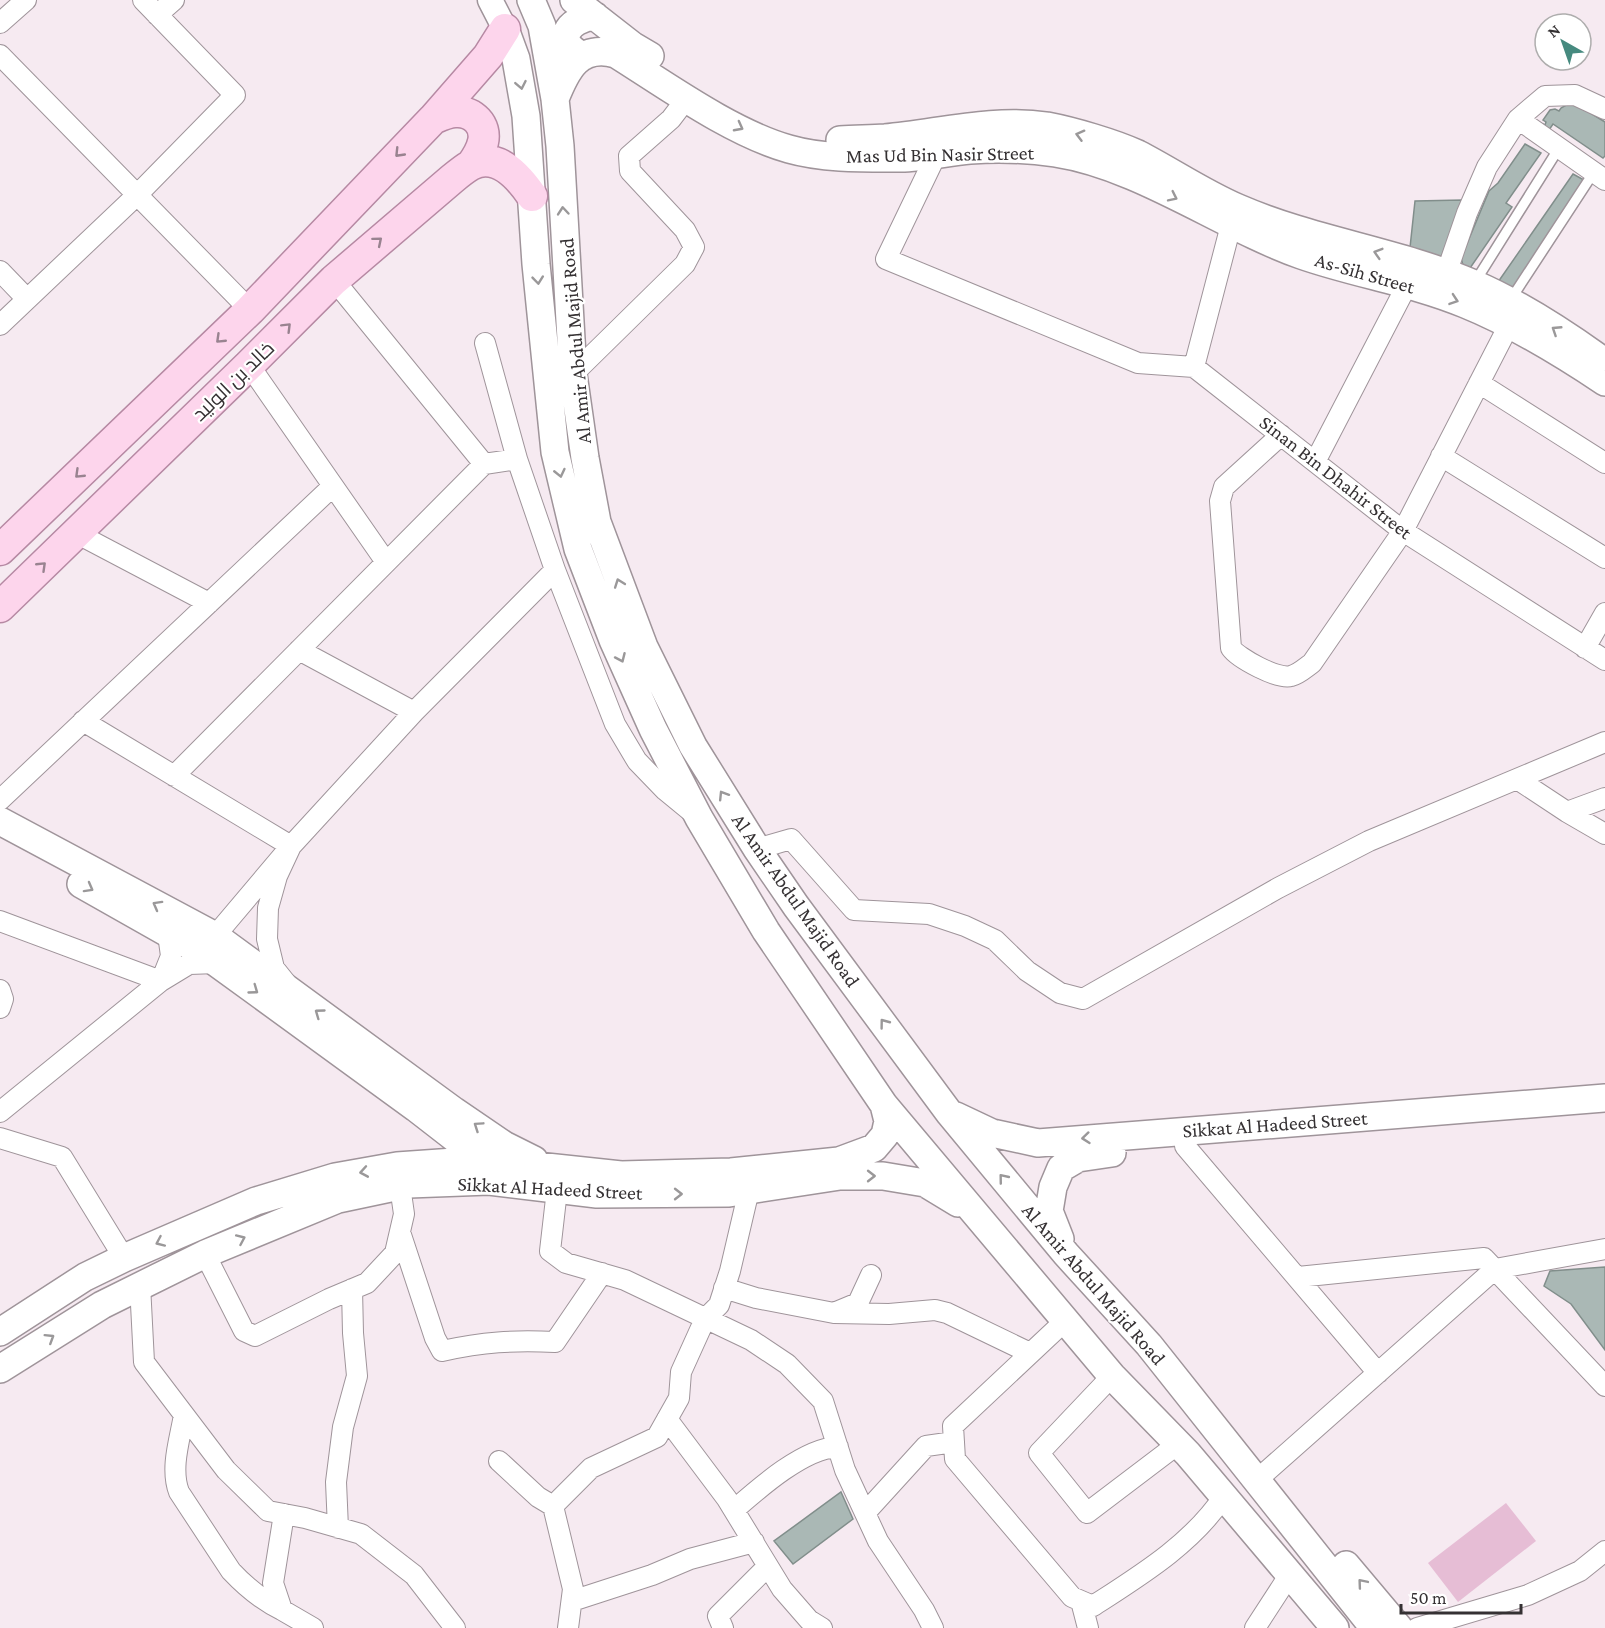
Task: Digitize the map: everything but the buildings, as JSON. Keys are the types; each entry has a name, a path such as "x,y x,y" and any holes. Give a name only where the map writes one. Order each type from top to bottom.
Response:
{"main road":[{"name":"Al Amir Abdul Majid Road","path":"531,0 542,26 555,99 560,146 573,374 597,522 644,647 693,746 757,849 796,906 950,1114 1066,1254 1149,1346 1374,1628"},
{"path":"555,99 570,66 584,56 571,48 566,41 567,33 585,8"},
{"name":"Mas Ud Bin Nasir Street","path":"585,8 633,45 693,83 765,121 800,134 838,140 885,138 983,124 1021,123 1049,127 1091,138 1128,162"},
{"name":"خالد بن الوليد","path":"0,550 250,310 433,119 488,56 505,29"},
{"name":"Al Amir Abdul Majid Road","path":"505,29 516,59 526,116 536,264 555,452 578,549 613,640 644,709 699,819 766,931 884,1105 1112,1376 1188,1454 1221,1501 1286,1579 1335,1628"},
{"name":"Mas Ud Bin Nasir Street","path":"584,56 600,52 616,54 687,98 757,137 790,150 812,154 904,158 972,150 1009,149 1054,153 1090,160 1128,162"},
{"name":"خالد بن الوليد","path":"0,607 334,280 381,238 472,164 481,151 484,140 484,131 480,123 472,115 463,112 454,112 433,119"},
{"path":"472,164 492,162 503,166 513,172 532,196"},
{"name":"As-Sih Street","path":"1128,162 1231,225 1302,255 1466,304 1509,313 1605,362"},
{"name":"As-Sih Street","path":"1128,162 1238,208 1473,284 1509,313 1605,382"},
{"path":"0,821 215,936 454,1111 551,1178"},
{"path":"0,841 87,887 217,963 416,1108 486,1171"},
{"name":"Sikkat Al Hadeed Street","path":"950,1114 992,1133 1038,1143 1605,1098"},
{"name":"Sikkat Al Hadeed Street","path":"551,1178 575,1171 621,1175 731,1172 839,1161 874,1148 885,1135 888,1121 884,1105"},
{"path":"398,1176 420,1155 429,1141 429,1129 416,1108"},
{"name":"Sikkat Al Hadeed Street","path":"1066,1254 1049,1211 1053,1187 1061,1168 1078,1158 1185,1146 1605,1114"},
{"name":"Sikkat Al Hadeed Street","path":"0,1332 85,1278 124,1258 256,1201 335,1177 486,1171 551,1178 597,1194 729,1194 840,1176 883,1176 925,1183 952,1198 984,1222"},
{"name":"Sikkat Al Hadeed Street","path":"0,1369 102,1305 205,1254 398,1176"},
{"path":"1149,1346 1267,1471 1400,1628"},
{"path":"1112,1376 1221,1501"},
{"path":"1286,1579 1319,1628"}],"street":[{"path":"0,23 26,0"},
{"path":"0,325 137,195 235,95 143,0"},
{"path":"157,15 174,0"},
{"path":"489,0 505,29"},
{"path":"0,55 250,310"},
{"path":"1446,274 1467,213 1487,167 1518,119 1545,96 1575,94 1605,109"},
{"path":"573,374 685,264 694,248 685,230 630,171 629,156 671,119 687,98"},
{"path":"1518,119 1599,176"},
{"path":"937,153 886,259 1138,363 1194,367 1231,225"},
{"path":"0,271 27,299"},
{"path":"334,280 484,464"},
{"path":"1315,462 1407,285"},
{"path":"1281,435 1224,487 1220,501 1231,648 1238,656 1282,677 1300,672 1311,663 1403,531 1479,383 1509,313"},
{"path":"485,344 517,459 555,570 615,724 637,761 665,790 699,819"},
{"path":"249,365 386,562"},
{"name":"Sinan Bin Dhahir Street","path":"1194,367 1403,531 1605,660"},
{"path":"1479,383 1605,463"},
{"path":"1441,456 1605,558"},
{"path":"174,776 484,464 517,459"},
{"path":"0,800 333,486"},
{"path":"76,533 209,603"},
{"path":"215,936 291,846 414,712 555,570"},
{"path":"1585,648 1605,613"},
{"path":"299,650 414,712"},
{"path":"83,721 291,846"},
{"path":"757,849 791,839 854,910 929,914 966,926 995,940 1027,971 1060,993 1083,999 1278,888 1369,841 1605,742"},
{"path":"1517,779 1605,834"},
{"path":"1567,812 1605,798"},
{"path":"291,846 277,876 268,908 267,939 274,968 295,995"},
{"path":"0,921 6,921 161,981"},
{"path":"161,981 171,956 168,934"},
{"path":"0,1112 161,981 189,964 217,963"},
{"path":"0,990 3,999 0,1008"},
{"path":"0,1138 62,1157 124,1258"},
{"path":"1185,1146 1378,1373"},
{"path":"205,1254 244,1331 255,1336 367,1283 395,1253 404,1214 398,1176"},
{"path":"551,1178 550,1251 566,1263 625,1280 751,1340 787,1364 823,1401 845,1470 878,1541 924,1610 933,1628"},
{"path":"553,1506 591,1468 657,1437 679,1398 681,1372 705,1319 719,1305 749,1190"},
{"path":"400,1232 435,1338 442,1352 481,1343 555,1342 602,1273"},
{"path":"1267,1471 1495,1269 1605,1249"},
{"path":"1298,1277 1484,1258 1605,1386"},
{"path":"834,1313 858,1303 871,1275"},
{"path":"140,1286 144,1362 226,1470 268,1511 361,1534 414,1575 455,1628"},
{"path":"724,1288 756,1298 834,1313 890,1314 935,1310 947,1313 1030,1353"},
{"path":"338,1528 336,1482 343,1427 357,1376 352,1289"},
{"path":"1066,1320 953,1426 955,1460 1072,1598 1093,1606 1133,1581 1179,1546 1221,1501"},
{"path":"1112,1376 1039,1453 1087,1513 1174,1447"},
{"path":"184,1415 176,1462 175,1482 179,1492 231,1571 266,1603 313,1628"},
{"path":"667,1419 734,1510 782,1589 809,1620 822,1628"},
{"path":"865,1513 926,1446 954,1442"},
{"path":"734,1510 758,1489 796,1462 829,1447 838,1446"},
{"path":"499,1461 538,1497 553,1506 573,1589 568,1628"},
{"path":"282,1610 273,1583 284,1514"},
{"path":"572,1601 652,1575 690,1559 754,1542"},
{"path":"1417,1628 1528,1595 1580,1571 1605,1551"},
{"path":"723,1628 718,1616 768,1566"},
{"path":"1255,1628 1286,1579"},
{"path":"1081,1601 1088,1628"}],"lane":[{"path":"1473,284 1559,148"},
{"path":"1509,313 1599,176"}],"shaded area":[{"path":"1506,1503 1536,1541 1458,1602 1428,1563"}]}
